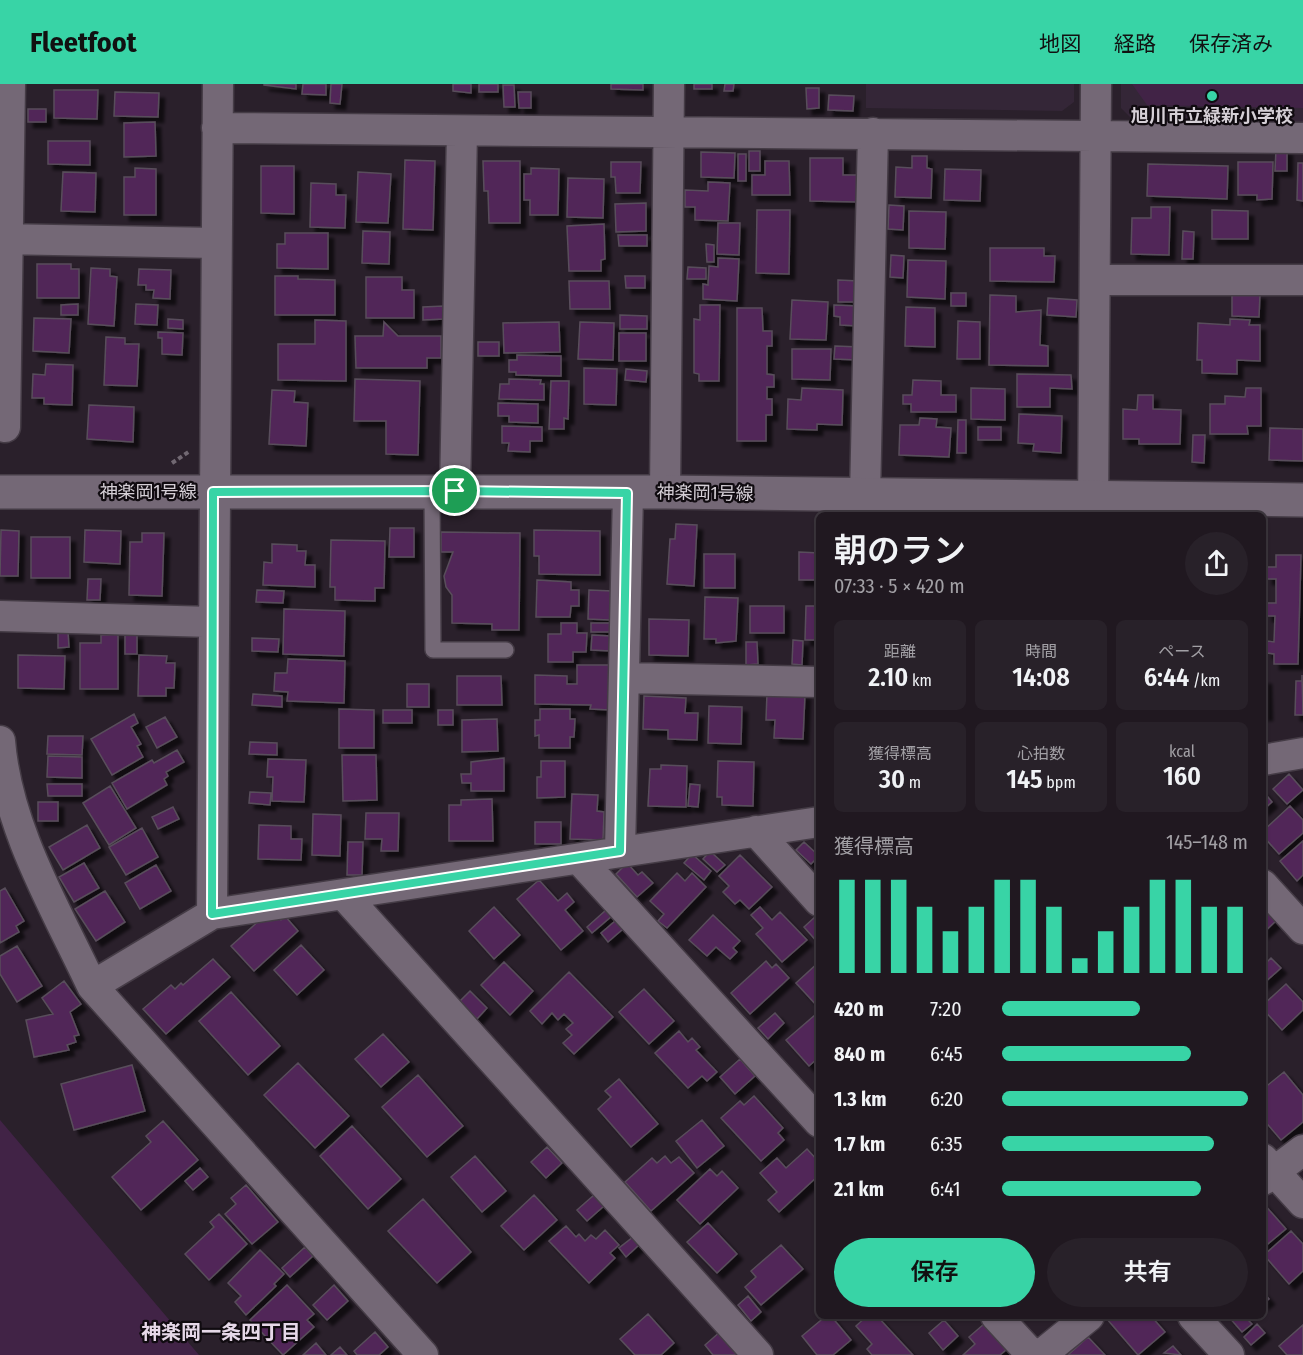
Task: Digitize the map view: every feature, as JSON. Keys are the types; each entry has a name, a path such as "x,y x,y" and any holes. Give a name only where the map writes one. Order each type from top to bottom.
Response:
{"street":[{"path":"0,426 5,426 4,239 10,84"},
{"path":"212,914 212,622 218,84"},
{"path":"665,492 669,84"},
{"path":"1093,506 1096,84"},
{"path":"217,128 1303,138"},
{"path":"443,491 462,131"},
{"path":"865,497 873,133"},
{"path":"4,239 216,243"},
{"path":"1096,280 1303,280"},
{"name":"神楽岡1号線","path":"0,492 665,492 865,497 907,506 1093,506 1303,500"},
{"path":"620,851 627,493"},
{"path":"0,616 212,622"},
{"path":"625,678 816,682"},
{"path":"0,741 2,764 26,845 92,986 423,1355"},
{"path":"1266,759 1303,753"},
{"path":"92,986 212,914 816,822"},
{"path":"756,831 816,898"},
{"path":"579,859 816,1119"},
{"path":"1266,888 1303,929"},
{"path":"344,895 758,1355"},
{"path":"1303,1150 1267,1170 1303,1203"},
{"path":"999,1319 1032,1355"},
{"path":"1041,1355 1085,1319"},
{"path":"1196,1319 1229,1355"}],"lane":[{"path":"443,491 433,650 507,650"}],"shaded area":[{"path":"866,84 1074,84 1074,102 1062,111 866,108"},
{"name":"旭川市立緑新小学校","path":"1121,84 1303,84 1303,122 1133,120 1121,108"},
{"path":"1132,84 1303,84 1303,108 1147,105"},
{"path":"0,1120 199,1355 0,1355"}],"building":[{"path":"264,84 296,84 296,89 264,85"},
{"path":"303,84 326,84 326,95 302,94"},
{"path":"331,84 342,84 340,104 330,103"},
{"path":"453,84 471,84 471,93 453,91"},
{"path":"479,84 498,84 498,92 479,92"},
{"path":"611,84 643,84 643,90 611,89"},
{"path":"694,84 712,84 712,89 694,89"},
{"path":"725,84 734,84 733,91 724,91"},
{"path":"503,85 514,85 515,107 504,107"},
{"path":"806,88 819,88 819,108 807,109"},
{"path":"54,90 98,90 97,119 54,118"},
{"path":"115,92 159,93 158,117 114,116"},
{"path":"518,92 531,92 531,108 519,108"},
{"path":"829,95 854,96 853,111 828,110"},
{"path":"28,109 46,109 46,122 28,122"},
{"path":"155,122 156,156 124,157 124,123"},
{"path":"48,141 90,141 90,165 48,164"},
{"path":"1276,149 1287,150 1287,171 1275,171"},
{"path":"749,151 760,151 760,171 749,171"},
{"path":"701,152 735,153 734,178 701,177"},
{"path":"738,154 746,154 746,181 738,181"},
{"path":"912,156 927,156 927,168 932,169 931,198 895,197 896,167 912,168"},
{"path":"810,158 843,158 843,175 858,175 858,202 810,201"},
{"path":"405,160 435,161 433,230 403,229"},
{"path":"483,161 520,161 520,223 489,223 488,191 484,191"},
{"path":"765,161 789,161 790,195 752,195 752,175 765,175"},
{"path":"611,162 641,162 640,193 616,193 615,177 611,177"},
{"path":"1238,162 1273,162 1272,199 1257,200 1257,195 1238,195"},
{"path":"1298,163 1303,163 1303,201 1297,200"},
{"path":"1148,164 1228,166 1227,199 1147,196"},
{"path":"261,166 294,166 294,214 261,213"},
{"path":"135,168 156,169 156,215 124,215 124,177 135,177"},
{"path":"531,168 559,169 558,215 530,215 530,200 524,200 524,174 531,174"},
{"path":"945,169 981,170 980,201 944,200"},
{"path":"63,172 96,173 95,212 61,211"},
{"path":"358,172 391,174 388,223 356,222"},
{"path":"568,178 604,179 603,218 567,217"},
{"path":"708,182 730,183 728,221 695,220 695,207 685,207 685,190 708,191"},
{"path":"311,183 336,184 336,195 346,195 345,228 310,227"},
{"path":"646,203 646,231 616,232 615,204"},
{"path":"889,205 904,206 903,230 888,229"},
{"path":"1151,207 1170,207 1169,255 1131,254 1132,218 1151,218"},
{"path":"757,210 790,210 789,274 756,273"},
{"path":"1212,210 1248,211 1248,239 1212,239"},
{"path":"909,211 946,212 945,249 909,248"},
{"path":"718,223 740,223 739,255 717,254"},
{"path":"604,224 605,259 601,260 601,271 569,271 567,226"},
{"path":"363,231 390,232 389,264 362,263"},
{"path":"1183,231 1194,232 1193,259 1182,259"},
{"path":"285,233 328,233 328,269 277,268 277,244 285,244"},
{"path":"618,235 647,235 647,246 619,246"},
{"path":"706,244 714,245 714,262 707,262"},
{"path":"990,248 1044,248 1044,256 1055,256 1054,282 990,281"},
{"path":"891,255 904,256 903,278 890,277"},
{"path":"718,258 739,259 737,301 703,299 703,284 708,285 709,266 718,267"},
{"path":"908,260 946,261 945,299 907,297"},
{"path":"37,264 71,264 71,269 79,269 79,298 37,298"},
{"path":"688,267 706,268 706,279 687,279"},
{"path":"91,268 110,269 110,276 117,277 114,326 88,324"},
{"path":"139,269 171,270 170,299 153,298 154,290 146,290 146,285 138,285"},
{"path":"275,276 335,280 335,315 275,315"},
{"path":"625,276 645,276 645,288 626,288"},
{"path":"366,277 402,277 402,290 414,290 414,318 366,318"},
{"path":"838,280 859,281 859,302 838,302"},
{"path":"569,281 609,281 610,309 570,309"},
{"path":"951,293 966,293 966,306 951,306"},
{"path":"1232,293 1260,294 1259,317 1232,316"},
{"path":"990,295 1016,296 1016,312 1041,310 1040,345 1048,346 1048,366 989,365"},
{"path":"1048,298 1077,300 1076,317 1047,315"},
{"path":"792,300 828,302 826,340 790,339"},
{"path":"78,304 78,315 61,315 61,305"},
{"path":"136,304 158,305 157,325 135,324"},
{"path":"700,305 720,305 719,381 699,381 699,374 694,373 694,319 700,320"},
{"path":"834,305 858,306 858,326 840,325 840,317 834,316"},
{"path":"444,306 444,319 423,320 423,307"},
{"path":"906,307 935,308 935,347 905,346"},
{"path":"737,308 762,308 763,331 772,331 772,346 767,346 767,374 774,375 774,387 767,387 767,399 772,399 772,415 766,415 766,441 737,441"},
{"path":"620,315 647,316 647,329 620,329"},
{"path":"34,318 71,319 69,353 33,351"},
{"path":"168,319 183,320 183,329 168,328"},
{"path":"1230,319 1250,320 1249,325 1260,325 1260,361 1237,360 1237,374 1202,373 1202,360 1197,360 1198,323 1230,325"},
{"path":"315,320 346,321 346,381 278,380 278,344 315,344"},
{"path":"958,321 980,322 980,359 957,359"},
{"path":"384,322 398,336 441,336 441,358 427,358 427,368 356,368 355,336 383,336"},
{"path":"559,322 560,352 504,353 503,323"},
{"path":"580,322 614,323 613,360 578,359"},
{"path":"158,332 183,333 182,355 162,354 162,338 158,338"},
{"path":"619,333 646,333 646,361 619,361"},
{"path":"106,337 125,338 125,344 139,344 137,386 104,385"},
{"path":"478,342 499,342 499,356 478,356"},
{"path":"835,346 860,347 859,360 834,359"},
{"path":"792,349 831,349 830,380 792,379"},
{"path":"517,355 561,356 561,376 516,375 516,372 509,372 509,360 517,360"},
{"path":"46,364 73,365 72,405 44,404 44,398 32,398 33,374 45,375"},
{"path":"584,368 617,369 616,405 584,404"},
{"path":"626,369 647,371 646,382 625,380"},
{"path":"1017,374 1071,375 1072,389 1050,388 1050,407 1017,407"},
{"path":"355,379 420,381 418,455 386,454 386,421 354,421"},
{"path":"509,379 541,380 540,384 544,384 544,400 499,399 500,384 509,384"},
{"path":"913,380 941,381 941,395 956,395 956,412 911,412 911,404 903,404 903,395 912,395"},
{"path":"551,381 569,381 568,419 564,418 564,429 549,429"},
{"path":"802,388 843,390 842,425 817,424 817,430 787,429 788,399 801,400"},
{"path":"971,388 1005,389 1005,420 971,419"},
{"path":"1246,388 1261,388 1261,426 1247,426 1248,434 1210,434 1210,404 1225,404 1225,396 1245,397"},
{"path":"272,390 295,391 294,402 308,403 306,446 269,444"},
{"path":"1138,395 1153,395 1153,409 1181,410 1180,444 1139,444 1139,439 1123,439 1123,409 1137,410"},
{"path":"498,403 538,404 538,423 509,422 509,416 498,416"},
{"path":"89,405 134,407 133,442 87,439"},
{"path":"1019,414 1062,416 1061,453 1033,451 1034,444 1018,443"},
{"path":"920,418 937,419 936,427 951,428 949,457 899,455 900,425 919,425"},
{"path":"958,420 966,420 966,453 957,453"},
{"path":"502,426 542,427 542,441 530,441 530,452 508,451 509,443 502,443"},
{"path":"978,427 1001,427 1001,440 978,440"},
{"path":"1270,428 1303,429 1303,461 1269,460"},
{"path":"1193,435 1205,435 1204,463 1192,462"},
{"path":"676,524 697,525 694,586 667,584 670,539 675,539"},
{"path":"390,528 414,528 414,557 389,557"},
{"path":"1,530 19,531 18,576 0,576"},
{"path":"85,530 121,531 120,564 84,562"},
{"path":"534,530 600,531 600,575 539,574 539,556 534,556"},
{"path":"441,532 520,533 519,630 492,630 492,624 452,623 452,595 446,587 444,576 453,552 441,552"},
{"path":"142,533 164,533 162,596 129,595 130,542 142,542"},
{"path":"31,537 70,537 70,578 31,578"},
{"path":"331,540 385,541 384,588 375,588 375,601 335,600 335,587 330,587"},
{"path":"272,544 297,545 297,551 306,551 305,565 315,565 315,587 263,585 264,562 272,563"},
{"path":"799,552 816,553 816,580 799,580"},
{"path":"704,554 735,554 735,588 704,588"},
{"path":"1276,555 1301,555 1298,664 1274,664 1274,654 1267,653 1267,641 1274,642 1275,616 1267,616 1267,603 1276,603 1276,579 1267,579 1267,567 1276,567"},
{"path":"88,579 101,579 100,600 87,600"},
{"path":"537,580 571,582 571,590 579,590 579,606 571,606 570,617 536,617"},
{"path":"257,590 284,591 283,603 256,602"},
{"path":"589,590 612,591 610,620 588,619"},
{"path":"705,597 738,598 736,641 716,643 716,639 704,639"},
{"path":"750,606 784,606 784,633 750,633"},
{"path":"806,606 816,606 816,640 805,640"},
{"path":"284,609 345,611 344,656 283,654"},
{"path":"649,619 689,620 688,656 649,655"},
{"path":"561,623 577,623 577,633 587,633 586,652 573,652 573,662 548,662 548,634 561,634"},
{"path":"591,623 611,623 611,632 591,632"},
{"path":"58,632 68,632 69,647 58,648"},
{"path":"118,634 118,689 80,689 80,643 101,643 101,635"},
{"path":"125,634 137,634 137,654 125,654"},
{"path":"592,635 611,636 611,651 591,650"},
{"path":"252,638 279,639 278,652 252,651"},
{"path":"793,640 803,641 802,665 792,664"},
{"path":"746,642 757,642 758,664 746,665"},
{"path":"18,655 65,656 64,689 18,688"},
{"path":"139,655 167,656 166,663 175,663 174,688 166,688 166,696 138,696"},
{"path":"288,659 345,661 344,703 287,701 288,692 274,691 275,673 287,673"},
{"path":"577,665 612,665 611,710 590,709 591,705 535,704 535,675 567,676 567,684 577,684"},
{"path":"1302,675 1303,715 1295,715 1296,681 1302,681"},
{"path":"457,676 501,676 502,705 457,705"},
{"path":"407,684 429,684 429,707 407,707"},
{"path":"767,693 805,694 803,739 774,738 775,720 766,720"},
{"path":"253,694 282,696 282,707 252,705"},
{"path":"644,696 686,698 685,713 698,713 697,740 668,739 668,730 643,729"},
{"path":"709,706 742,707 741,744 708,743"},
{"path":"339,709 374,710 374,748 339,748"},
{"path":"540,709 570,709 570,719 575,719 574,737 570,737 570,748 539,748 539,735 535,736 535,720 540,720"},
{"path":"383,710 412,710 412,723 383,723"},
{"path":"438,710 453,710 453,725 438,725"},
{"path":"134,714 138,723 131,727 141,744 137,746 143,757 112,775 91,739"},
{"path":"165,717 177,737 157,748 146,727"},
{"path":"497,719 498,751 462,752 462,720"},
{"path":"48,736 83,736 82,755 47,754"},
{"path":"250,742 277,743 277,755 249,754"},
{"path":"177,750 184,762 166,772 168,776 164,779 167,785 127,809 112,783 152,760 154,763"},
{"path":"342,755 376,755 377,800 343,801"},
{"path":"48,756 82,757 82,778 47,777"},
{"path":"504,758 504,791 471,791 471,783 462,783 461,774 471,774 471,762"},
{"path":"268,759 306,760 304,802 272,801 273,777 267,777"},
{"path":"541,761 565,761 565,797 537,798 537,777 541,777"},
{"path":"718,761 754,762 753,806 722,805 722,797 717,797"},
{"path":"661,765 687,766 686,807 648,806 650,769 661,769"},
{"path":"1289,774 1303,790 1287,804 1273,789"},
{"path":"47,784 82,784 82,796 48,796"},
{"path":"690,784 700,785 698,807 688,806"},
{"path":"110,786 136,828 109,845 83,803"},
{"path":"250,792 271,793 270,805 249,803"},
{"path":"572,794 598,795 597,811 604,812 603,840 570,839"},
{"path":"1266,795 1272,802 1266,807"},
{"path":"492,799 493,841 449,841 449,805 461,805 461,800"},
{"path":"38,802 58,802 58,821 38,821"},
{"path":"1290,806 1303,820 1303,833 1279,854 1266,839 1266,828"},
{"path":"173,807 179,819 158,829 152,817"},
{"path":"366,813 399,813 398,851 381,851 382,839 365,839"},
{"path":"313,814 341,815 340,856 312,855"},
{"path":"535,822 561,822 561,844 535,844"},
{"path":"87,825 100,848 63,870 49,847"},
{"path":"259,825 291,826 291,839 302,839 301,860 258,859"},
{"path":"142,828 158,857 126,875 109,847"},
{"path":"1303,841 1303,875 1297,881 1280,861"},
{"path":"348,842 363,842 362,875 347,875"},
{"path":"804,842 816,853 816,859 811,864 796,850"},
{"path":"710,851 725,865 717,872 703,859"},
{"path":"692,854 711,871 704,880 684,863"},
{"path":"740,855 772,887 749,909 740,900 735,904 723,892 729,886 719,876"},
{"path":"84,863 99,888 74,902 59,877"},
{"path":"627,863 638,875 642,872 653,883 637,897 616,874"},
{"path":"156,865 171,891 140,909 125,883"},
{"path":"677,873 685,881 692,873 706,887 667,928 658,921 664,914 650,901"},
{"path":"539,880 558,901 567,893 574,902 565,910 583,931 561,950 517,899"},
{"path":"5,888 24,921 16,926 19,932 0,943 0,891"},
{"path":"105,891 125,922 96,941 75,909"},
{"path":"494,907 520,935 494,959 469,931"},
{"path":"760,907 772,920 780,912 807,940 782,962 756,934 763,928 751,915"},
{"path":"272,909 281,920 285,916 298,931 254,971 231,946"},
{"path":"1268,909 1277,920 1266,930 1266,911"},
{"path":"606,910 612,916 592,933 587,927"},
{"path":"713,915 740,941 733,948 737,952 730,959 716,947 707,956 689,940"},
{"path":"816,916 816,941 804,927"},
{"path":"615,921 623,929 608,942 601,933"},
{"path":"301,945 324,970 297,995 274,970"},
{"path":"17,946 42,986 17,1002 0,974 0,956"},
{"path":"1271,958 1281,968 1266,981 1266,961"},
{"path":"213,959 230,977 166,1034 143,1009 171,985 175,989 181,983 183,985"},
{"path":"766,961 772,968 776,964 789,978 750,1014 731,993"},
{"path":"504,962 533,991 510,1015 481,985"},
{"path":"816,965 816,1005 796,983"},
{"path":"569,972 613,1017 574,1054 563,1043 572,1035 566,1029 573,1023 564,1014 558,1020 552,1013 542,1024 530,1011"},
{"path":"64,981 81,1004 70,1012 79,1035 74,1036 76,1042 67,1045 69,1050 34,1057 26,1020 53,1014 42,998"},
{"path":"1286,984 1303,1002 1303,1010 1282,1030 1266,1012 1266,1002"},
{"path":"644,989 674,1021 649,1044 619,1012"},
{"path":"470,991 487,1008 477,1019 459,1002"},
{"path":"231,992 280,1046 248,1075 199,1021"},
{"path":"775,1013 784,1023 768,1039 758,1028"},
{"path":"816,1016 816,1060 809,1066 786,1040"},
{"path":"679,1031 688,1042 692,1038 700,1047 696,1050 717,1072 707,1081 702,1076 688,1088 655,1053"},
{"path":"383,1034 409,1062 381,1087 355,1059"},
{"path":"740,1059 755,1076 735,1094 720,1077"},
{"path":"298,1063 349,1116 315,1148 264,1095"},
{"path":"132,1065 145,1111 74,1130 61,1084"},
{"path":"1284,1072 1303,1095 1303,1122 1281,1140 1266,1122 1266,1087"},
{"path":"418,1075 463,1126 427,1157 382,1107"},
{"path":"619,1079 658,1124 631,1147 598,1109 611,1097 605,1091"},
{"path":"754,1096 783,1128 778,1133 784,1140 761,1161 721,1118 740,1101 744,1105"},
{"path":"702,1120 724,1146 697,1168 676,1141"},
{"path":"163,1121 198,1160 141,1210 112,1177 151,1142 146,1136"},
{"path":"352,1126 401,1179 368,1209 320,1156"},
{"path":"547,1147 562,1163 546,1178 531,1162"},
{"path":"807,1149 816,1159 816,1178 779,1212 768,1200 777,1192 760,1173 777,1158 786,1168"},
{"path":"475,1156 506,1191 482,1212 451,1177"},
{"path":"665,1156 671,1163 679,1157 694,1173 651,1211 625,1182 652,1158 657,1163"},
{"path":"200,1168 208,1177 193,1190 185,1181"},
{"path":"710,1169 717,1176 722,1171 738,1188 700,1224 677,1200"},
{"path":"246,1185 278,1222 252,1244 225,1214 236,1204 231,1198"},
{"path":"534,1195 557,1220 524,1250 501,1226"},
{"path":"594,1195 604,1206 587,1221 577,1210"},
{"path":"423,1199 471,1252 437,1283 388,1231"},
{"path":"1266,1206 1286,1229 1266,1246"},
{"path":"219,1214 247,1244 209,1280 185,1254 214,1227 210,1222"},
{"path":"708,1223 737,1254 717,1273 687,1242"},
{"path":"566,1226 576,1237 579,1234 585,1241 591,1235 596,1239 605,1230 619,1245 610,1253 615,1258 589,1283 549,1241"},
{"path":"1291,1231 1303,1244 1303,1271 1289,1284 1266,1257 1266,1253"},
{"path":"633,1237 639,1245 626,1257 619,1248"},
{"path":"781,1245 803,1269 761,1305 745,1287 756,1277 751,1271"},
{"path":"305,1247 313,1256 290,1277 282,1268"},
{"path":"260,1250 284,1274 274,1284 276,1286 246,1315 235,1302 241,1296 228,1283"},
{"path":"287,1285 314,1314 307,1320 314,1327 283,1355 250,1320"},
{"path":"334,1285 348,1301 327,1320 313,1305"},
{"path":"748,1296 761,1312 751,1321 738,1305"},
{"path":"648,1314 674,1343 661,1355 635,1355 620,1339"},
{"path":"822,1319 834,1319 851,1340 833,1355 817,1355 802,1336"},
{"path":"864,1319 880,1319 913,1355 872,1355 867,1349 872,1344 856,1326"},
{"path":"1107,1319 1154,1319 1165,1332 1138,1355"},
{"path":"1231,1319 1247,1319 1252,1324 1242,1332"},
{"path":"944,1320 958,1336 943,1350 929,1333"},
{"path":"984,1324 1006,1350 1000,1355 963,1355 975,1344 969,1337"},
{"path":"1257,1324 1265,1333 1251,1345 1244,1337"},
{"path":"1303,1325 1303,1355 1287,1355 1279,1346"},
{"path":"721,1331 741,1355 713,1355 705,1345"},
{"path":"375,1332 388,1347 379,1355 357,1355 354,1351"},
{"path":"1088,1337 1105,1355 1068,1355"},
{"path":"316,1343 326,1355 303,1355"},
{"path":"1173,1346 1181,1355 1164,1353"},
{"path":"340,1347 347,1355 331,1355"}],"place":[{"name":"旭川市立緑新小学校","path":"1212,96"}],"district":[{"name":"神楽岡一条四丁目","path":"221,1332"}],"route":[{"path":"455,491 627,493 620,851 212,914 213,492 252,494 455,491"}]}
